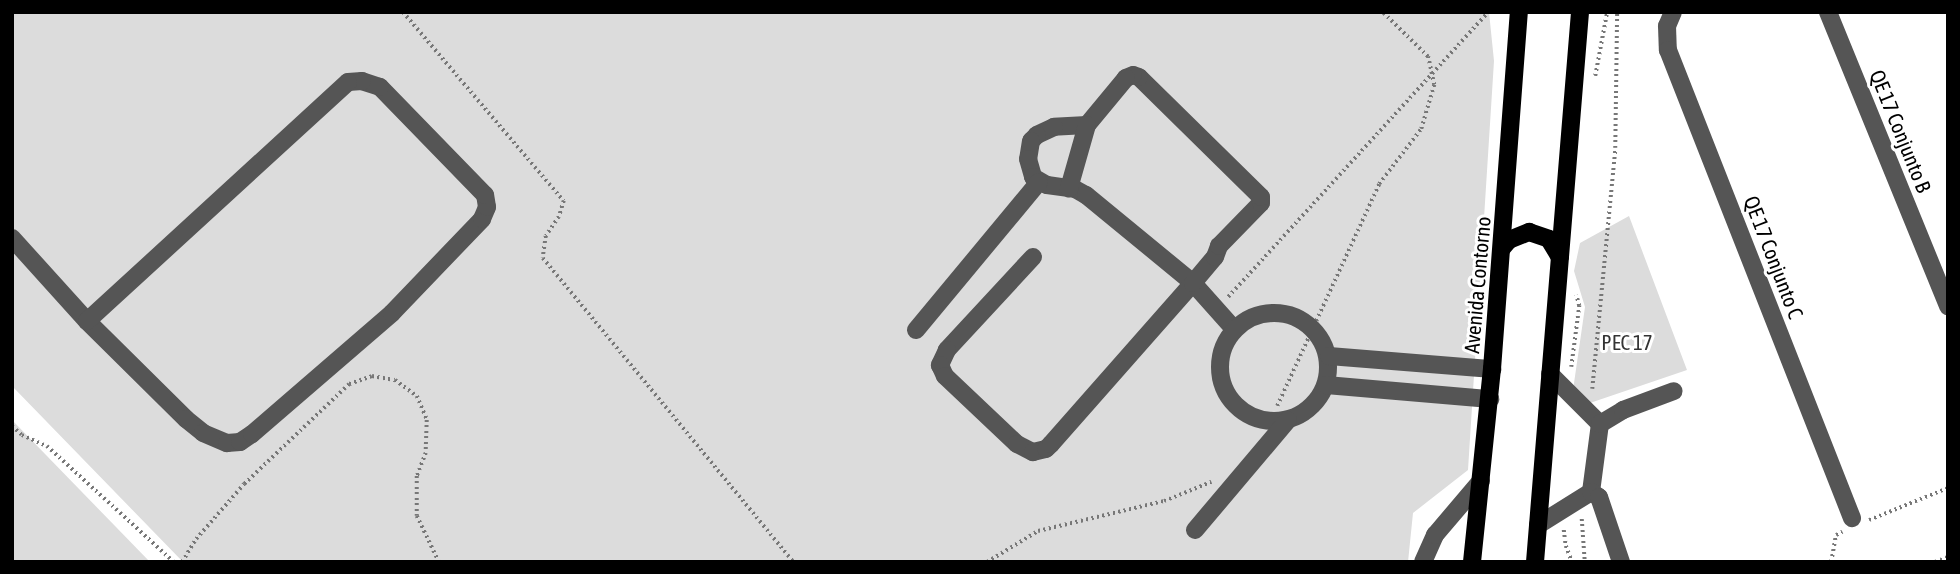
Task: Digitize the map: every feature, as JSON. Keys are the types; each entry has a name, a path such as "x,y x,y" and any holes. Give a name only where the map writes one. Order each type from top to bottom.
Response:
{"main road":[{"name":"Avenida Contorno","path":"1472,562 1493,369 1519,12"},
{"path":"1535,562 1580,12"},
{"path":"1502,248 1509,240 1529,232 1549,239 1560,257"}],"street":[{"name":"QE 17 Conjunto C","path":"1673,12 1667,26 1668,50 1854,523"},
{"name":"QE 17 Conjunto B","path":"1828,12 1948,306"},
{"path":"1033,257 947,350 940,365 945,376 1017,444 1033,452 1046,449 1193,282 1214,257 1219,246 1261,203 1261,197 1139,77 1126,78 1087,125 1069,188"},
{"path":"12,238 88,321 203,433 227,443 240,442 392,313 482,219 487,207 485,195 380,87 362,81 348,82 88,321"},
{"path":"1087,125 1066,125 1044,130 1031,141 1029,169 1039,182 1069,188 1086,195 1193,282 1234,329"},
{"path":"916,330 1039,182"},
{"path":"1274,312 1299,318 1314,328 1329,356 1326,385 1317,401 1304,413 1279,421 1245,413 1227,394 1221,378 1220,360 1224,344 1234,329 1248,318 1274,312"},
{"path":"1329,356 1493,369"},
{"path":"1550,374 1595,419"},
{"path":"1326,385 1490,399"},
{"path":"1595,419 1674,391"},
{"path":"1586,495 1595,419"},
{"path":"1195,530 1279,421"},
{"path":"1423,562 1435,535 1481,481"},
{"path":"1538,525 1586,495 1599,497 1621,562"}],"path":[{"path":"403,12 564,201 559,217 546,236 543,258 794,562"},
{"path":"1279,421 1314,328 1378,184 1421,129 1434,85 1428,57 1382,12"},
{"path":"1218,309 1488,12"},
{"path":"1595,419 1615,148 1617,12"},
{"path":"182,562 196,539 244,484 349,384 372,376 395,380 417,396 427,420 426,453 417,476 417,516 439,562"},
{"path":"12,426 22,435 47,446 174,562"},
{"path":"987,562 1038,531 1164,501 1218,479"},
{"path":"1831,562 1836,535 1854,523 1948,488"},
{"path":"1585,562 1586,495"},
{"path":"1935,562 1948,557"}],"green space":[{"path":"12,12 1489,12 1494,61 1468,470 1413,513 1408,562 183,562 12,386"},
{"name":"PEC 17","path":"1629,216 1687,370 1587,404 1573,390 1585,307 1574,271 1580,243"},
{"path":"12,420 150,562 12,562"}]}
